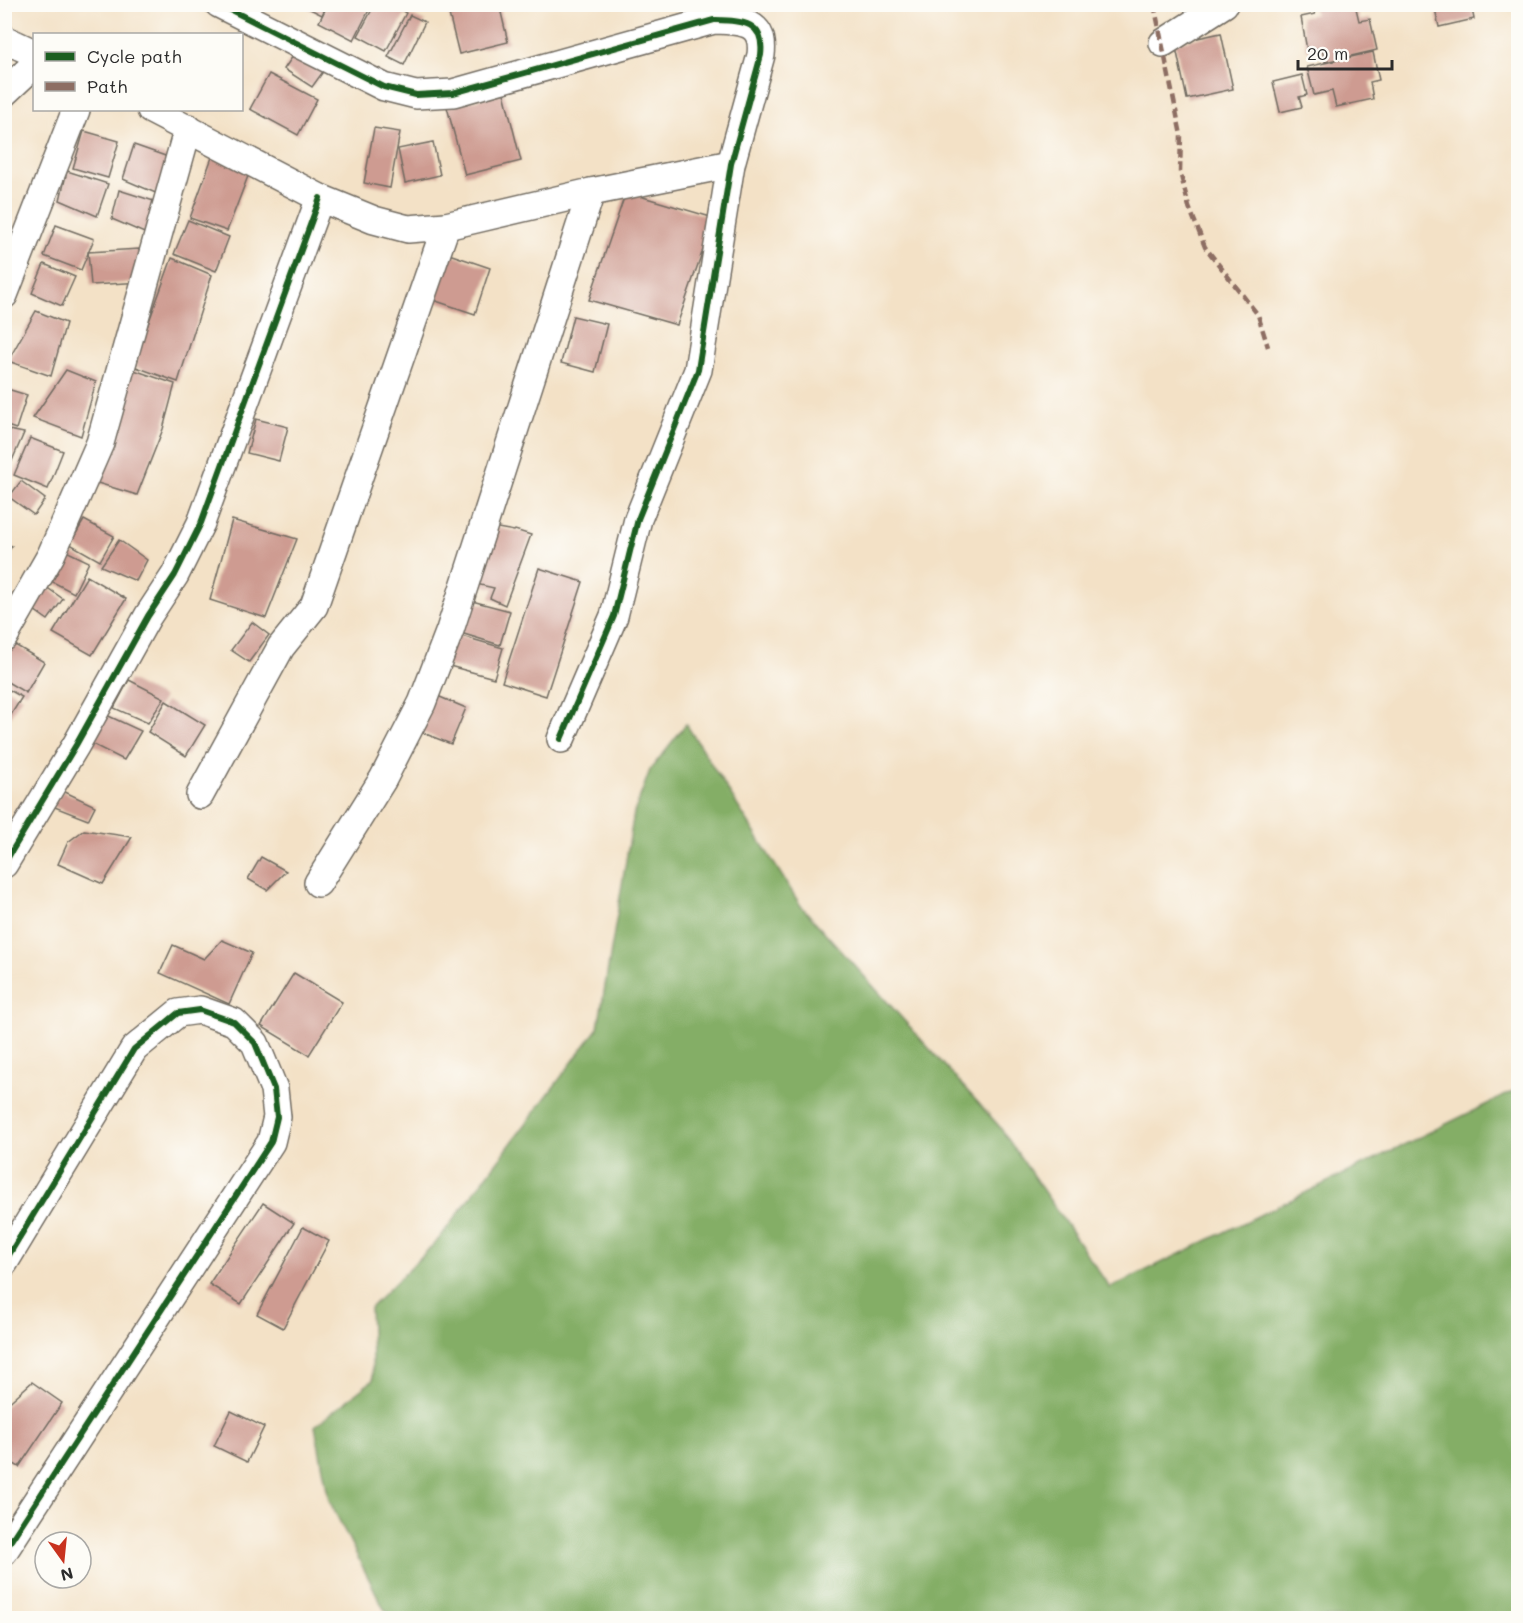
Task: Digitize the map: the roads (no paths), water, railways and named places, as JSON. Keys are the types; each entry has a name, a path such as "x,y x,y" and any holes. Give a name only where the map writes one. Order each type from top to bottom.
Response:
{"street":[{"path":"219,4 384,87 416,95 453,93 714,20 740,21 756,30 762,41 761,55 731,164 698,370 638,519 614,615 561,740"},
{"path":"1163,43 1224,4"},
{"path":"4,39 33,53"},
{"path":"4,93 33,66"},
{"path":"4,295 76,111"},
{"path":"153,111 320,198 374,220 408,229 446,226 591,192 731,164"},
{"path":"4,637 51,555 100,443 188,128"},
{"path":"318,883 383,779 422,702 450,630 591,192"},
{"path":"4,864 76,745 148,616 175,574 201,523 320,198"},
{"path":"200,795 281,647 314,606 446,226"},
{"path":"4,1263 134,1049 178,1012 200,1010 234,1022 255,1043 274,1089 277,1117 271,1142 4,1551"}]}
